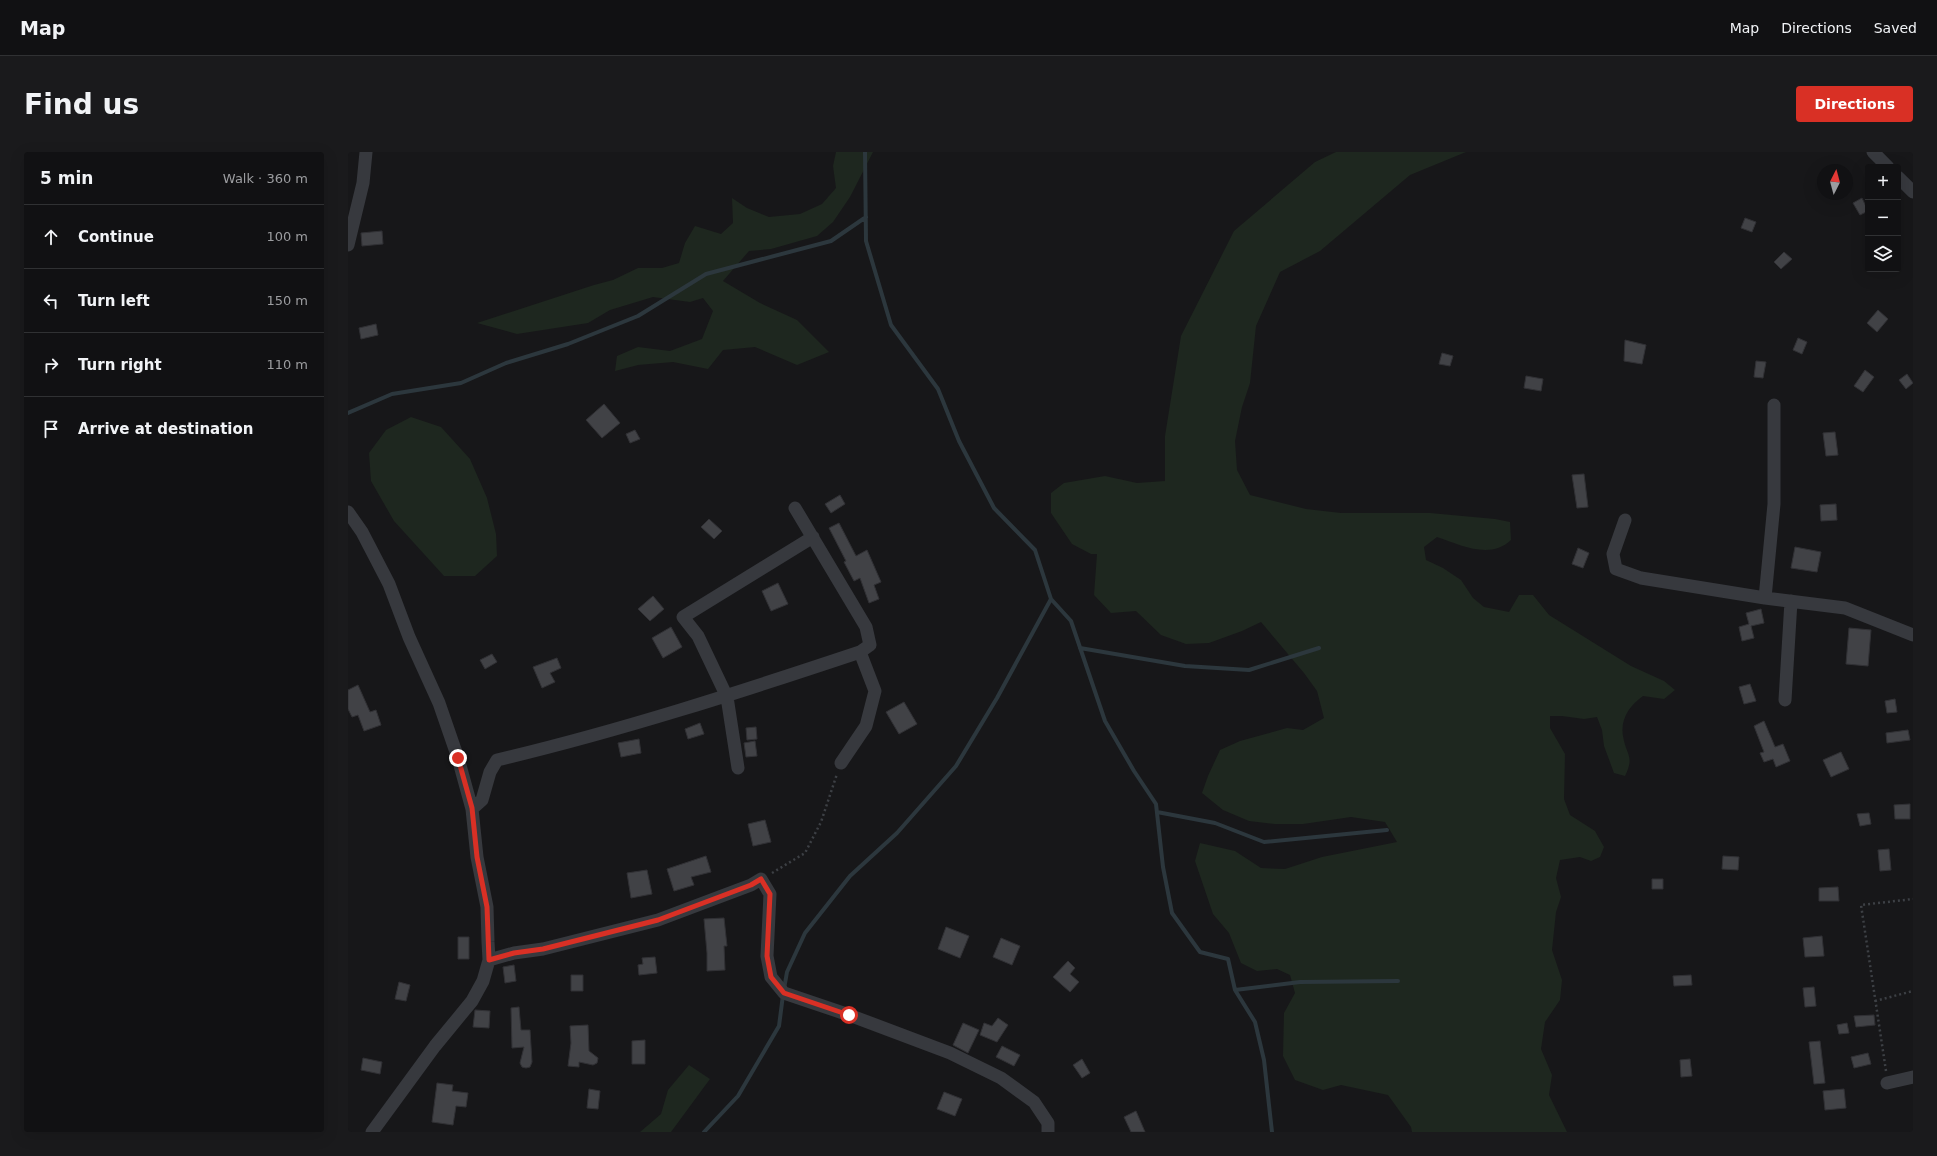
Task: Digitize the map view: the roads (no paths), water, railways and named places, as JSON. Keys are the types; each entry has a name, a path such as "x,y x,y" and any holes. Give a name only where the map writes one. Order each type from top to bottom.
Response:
{"street":[{"path":"348,245 363,183 366,152"},
{"path":"1873,152 1885,164"},
{"path":"1901,180 1913,192"},
{"path":"1765,598 1774,504 1774,405"},
{"path":"472,808 482,800 490,772 497,760 565,744 727,697 860,652 870,645 866,627 795,508"},
{"path":"348,512 362,532 389,584 409,637 439,703 458,758 472,808 477,857 487,907 489,960 482,981 472,1001 436,1046 372,1132"},
{"path":"1625,520 1613,554 1616,569 1641,578 1765,598 1845,608 1913,635"},
{"path":"738,768 727,697 698,636 684,617 813,537"},
{"path":"1785,700 1788,621 1791,601"},
{"path":"841,763 866,726 875,691 860,652"},
{"path":"489,960 514,953 543,949 658,920 751,885 761,879 770,894 767,956 771,977 784,993 849,1015 950,1053 1001,1078 1034,1102 1048,1123 1048,1132"},
{"path":"1888,1083 1913,1077"}],"waterway":[{"path":"865,152 866,241 891,325 938,389 959,441 994,508 1035,550 1051,599 1071,621 1105,721 1134,771 1156,804 1163,867 1172,913 1200,952 1228,959 1235,990 1255,1022 1264,1060 1272,1132"},
{"path":"348,413 392,394 461,383 506,363 568,344 638,316 706,274 831,241 866,217"},
{"path":"784,989 787,972 805,933 850,876 897,833 956,766 997,698 1051,599"},
{"path":"1080,648 1185,666 1249,670 1319,648"},
{"path":"1157,812 1215,823 1264,842 1387,830"},
{"path":"1235,990 1300,982 1398,981"},
{"path":"704,1132 738,1096 779,1026 783,995"}]}
